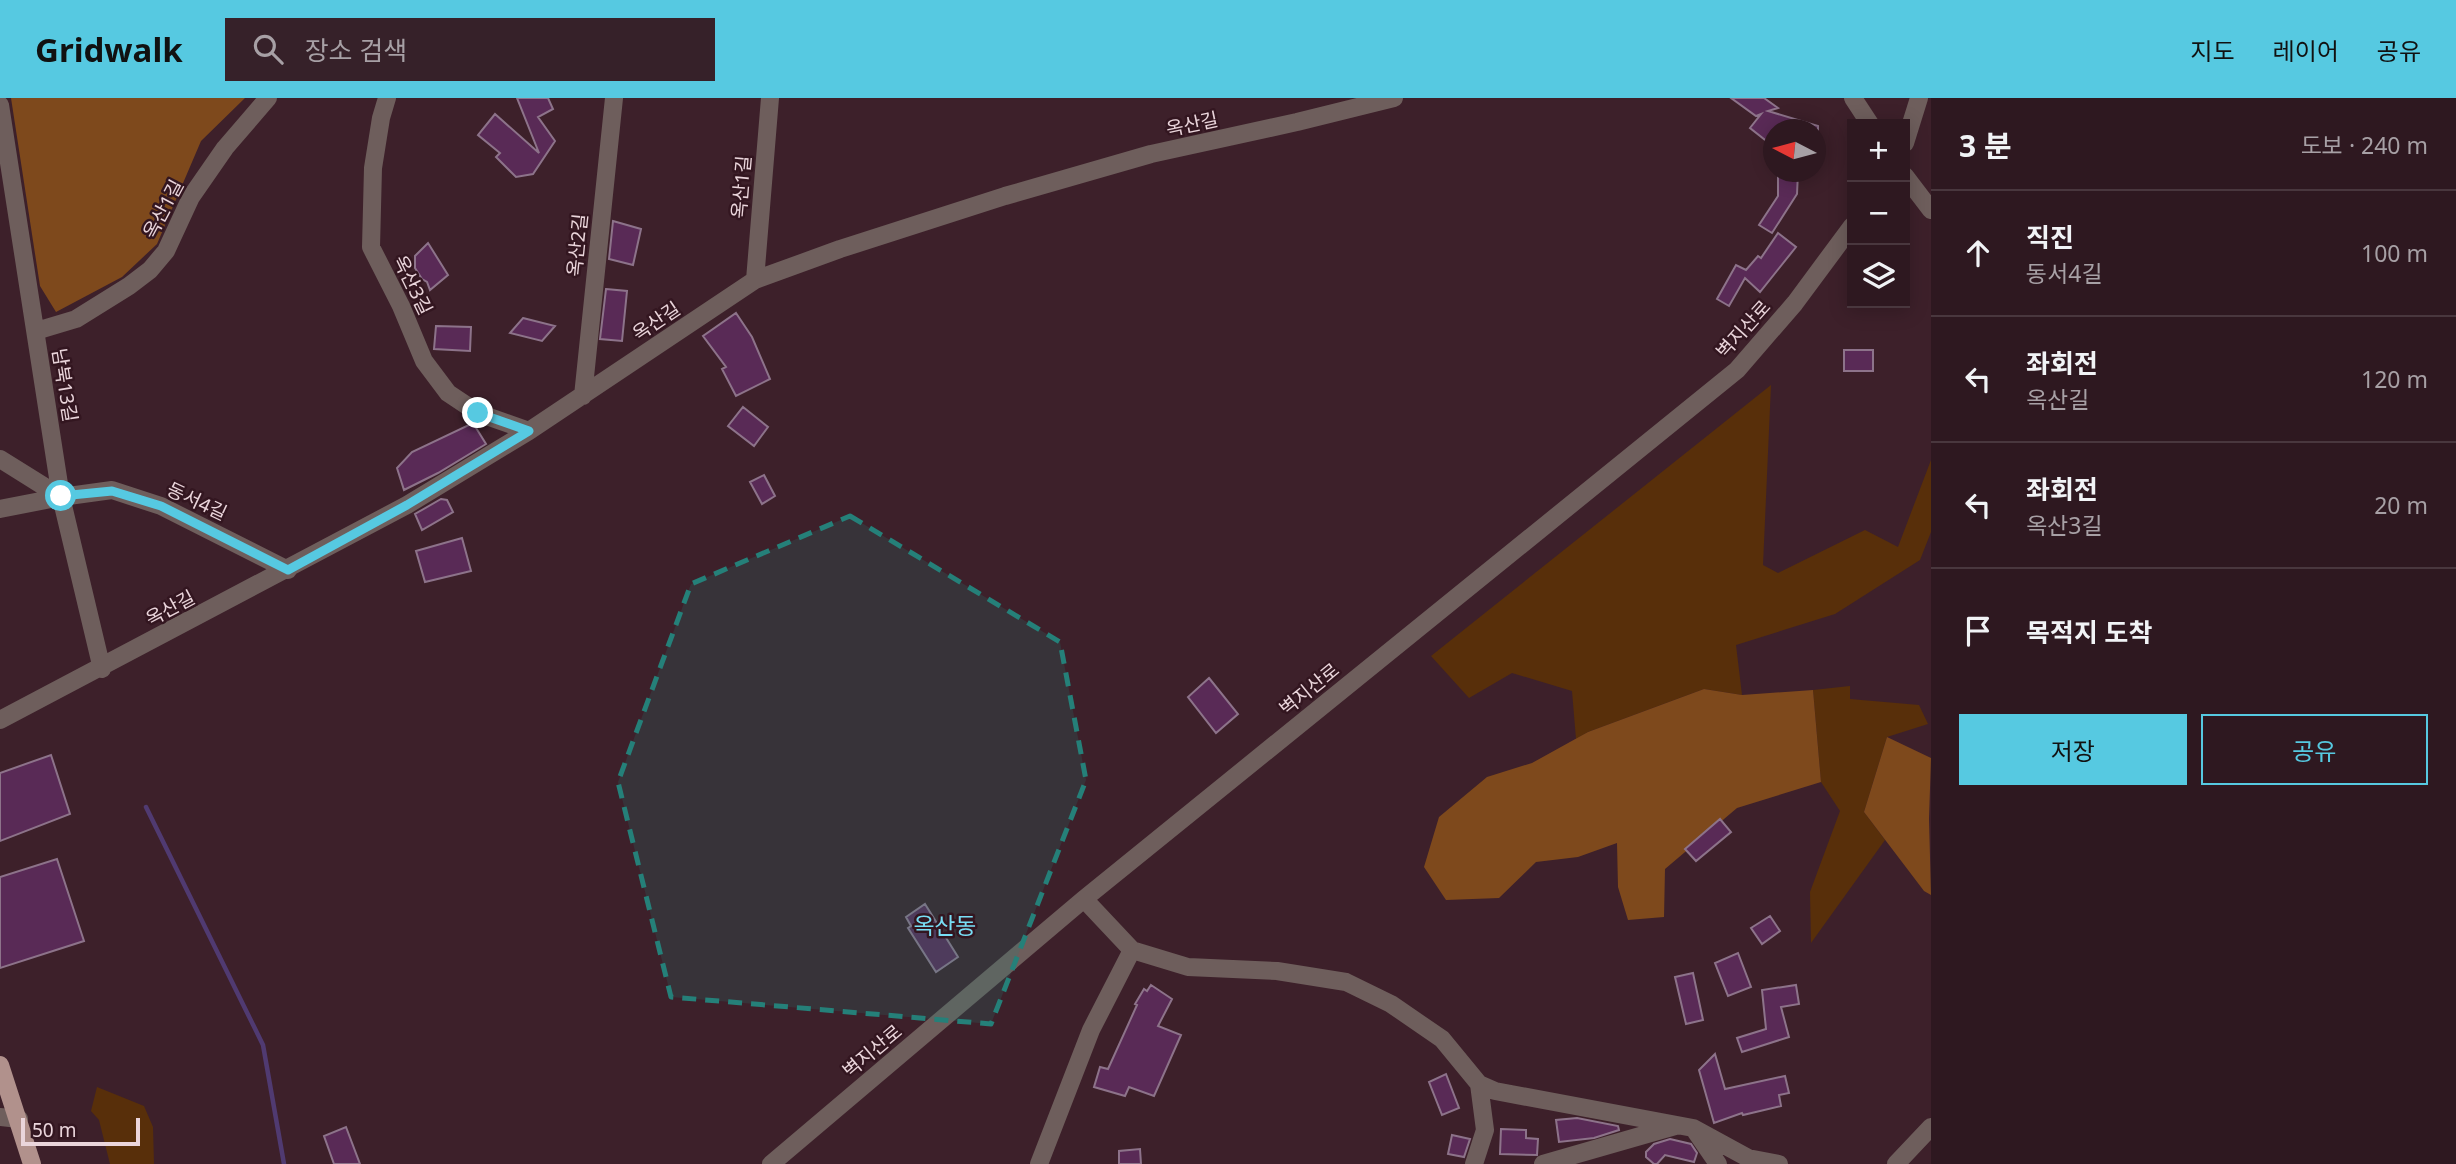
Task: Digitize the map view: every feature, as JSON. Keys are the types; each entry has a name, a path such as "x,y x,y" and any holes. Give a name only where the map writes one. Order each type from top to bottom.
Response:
{"main road":[{"path":"0,1065 32,1164"}],"street":[{"name":"옥산1길","path":"36,331 76,319 150,270 166,251 191,197 218,158 268,98"},
{"name":"옥산3길","path":"387,98 373,168 371,247 401,306 424,361 448,393 478,413 529,431"},
{"name":"옥산2길","path":"583,396 614,98"},
{"name":"옥산1길","path":"755,280 770,98"},
{"name":"옥산길","path":"0,720 407,505 529,431 755,280 840,249 980,204 1151,154 1394,98"},
{"path":"1853,98 1867,119"},
{"path":"1910,127 1919,98"},
{"name":"남북13길","path":"0,105 61,496 102,668"},
{"path":"1910,182 1931,210"},
{"name":"벽지산로","path":"771,1164 1084,899 1737,370 1795,303 1847,233"},
{"path":"0,459 61,496"},
{"name":"동서4길","path":"0,509 61,496 112,491 161,506 288,570"},
{"path":"1084,899 1132,950 1188,967 1277,971 1346,982 1391,1004 1442,1039 1479,1084 1495,1091 1686,1126 1748,1158 1779,1164"},
{"path":"1039,1164 1091,1030 1132,950"},
{"path":"1474,1164 1485,1130 1479,1084"},
{"path":"0,1117 19,1119"},
{"path":"1544,1164 1686,1126"},
{"path":"1686,1126 1718,1164"},
{"path":"1896,1164 1931,1127"}],"highlighted area":[{"path":"850,516 1060,642 1086,780 991,1024 671,997 618,782 691,584"}],"shaded area":[{"path":"11,98 245,98 201,141 157,244 122,277 56,312 40,286"},
{"path":"1771,385 1763,565 1778,573 1865,530 1898,547 1931,460 1931,532 1920,560 1835,614 1736,645 1742,695 1704,689 1588,732 1576,739 1572,691 1512,673 1469,698 1431,656"},
{"path":"1850,686 1850,699 1919,705 1928,724 1887,737 1864,812 1885,840 1811,943 1810,892 1840,811 1821,782 1813,690"},
{"path":"1704,689 1742,695 1813,690 1821,782 1737,808 1665,869 1664,917 1628,920 1618,887 1617,843 1578,857 1536,862 1499,898 1446,900 1424,867 1439,817 1487,777 1532,763 1588,732"},
{"path":"1887,737 1931,758 1931,895 1924,891 1864,812"},
{"path":"97,1087 144,1106 153,1127 154,1164 110,1164 99,1120 91,1111"}],"building":[{"path":"517,98 548,98 553,109 538,117 555,141 533,174 516,177 496,157 500,153 478,135 495,114 539,153"},
{"path":"1731,98 1764,98 1778,108 1768,111 1795,119 1763,119 1763,138 1750,128 1761,114 1756,116"},
{"path":"1778,182 1798,182 1797,194 1772,233 1759,225 1778,196"},
{"path":"613,221 641,229 633,265 609,259"},
{"path":"1778,233 1796,247 1760,292 1745,278 1729,306 1717,299 1736,265 1746,270 1758,256 1761,258"},
{"path":"428,243 448,275 430,290 415,268 415,256"},
{"path":"606,289 627,291 622,341 600,339"},
{"path":"736,313 752,337 770,379 736,396 722,369 726,367 703,336"},
{"path":"523,318 555,326 542,341 510,333"},
{"path":"436,326 471,327 470,351 434,349"},
{"path":"1844,350 1873,350 1873,371 1844,371"},
{"path":"743,407 768,427 754,446 728,426"},
{"path":"473,423 486,444 404,490 397,468 412,452"},
{"path":"764,475 775,496 762,504 750,482"},
{"path":"441,499 447,500 453,512 422,530 415,514"},
{"path":"462,538 471,571 425,582 416,551"},
{"path":"1209,678 1238,714 1216,733 1188,697"},
{"path":"51,755 70,814 0,841 0,773"},
{"path":"1720,819 1731,832 1696,861 1685,849"},
{"path":"57,859 84,941 0,968 0,877"},
{"path":"925,904 958,957 936,972 908,928 911,926 906,917"},
{"path":"1770,916 1780,931 1762,944 1751,928"},
{"path":"1738,953 1751,987 1728,996 1715,963"},
{"path":"1693,973 1703,1020 1686,1024 1675,977"},
{"path":"1151,985 1172,999 1158,1026 1181,1035 1154,1096 1129,1087 1125,1096 1094,1087 1100,1067 1108,1069 1137,1005 1135,1004 1144,989 1147,991"},
{"path":"1796,985 1799,1004 1781,1007 1789,1037 1742,1052 1737,1038 1766,1029 1762,990"},
{"path":"1715,1054 1725,1089 1785,1076 1789,1093 1779,1095 1781,1106 1743,1115 1742,1113 1714,1123 1699,1070"},
{"path":"1446,1074 1459,1108 1442,1115 1429,1082"},
{"path":"1577,1118 1618,1126 1619,1130 1594,1138 1559,1142 1556,1120"},
{"path":"346,1127 360,1164 334,1164 324,1136"},
{"path":"1501,1129 1526,1130 1526,1138 1538,1139 1537,1155 1500,1154"},
{"path":"1452,1135 1470,1139 1464,1157 1448,1154"},
{"path":"1670,1139 1691,1144 1697,1153 1694,1162 1665,1155 1654,1164 1646,1157 1646,1152 1654,1144"},
{"path":"1140,1149 1141,1164 1119,1164 1119,1151"}],"waterway":[{"path":"146,807 263,1045 284,1164"}],"district":[{"name":"옥산동","path":"945,926"}],"route":[{"path":"61,496 112,491 161,506 288,570 407,505 529,431 478,413"}]}
